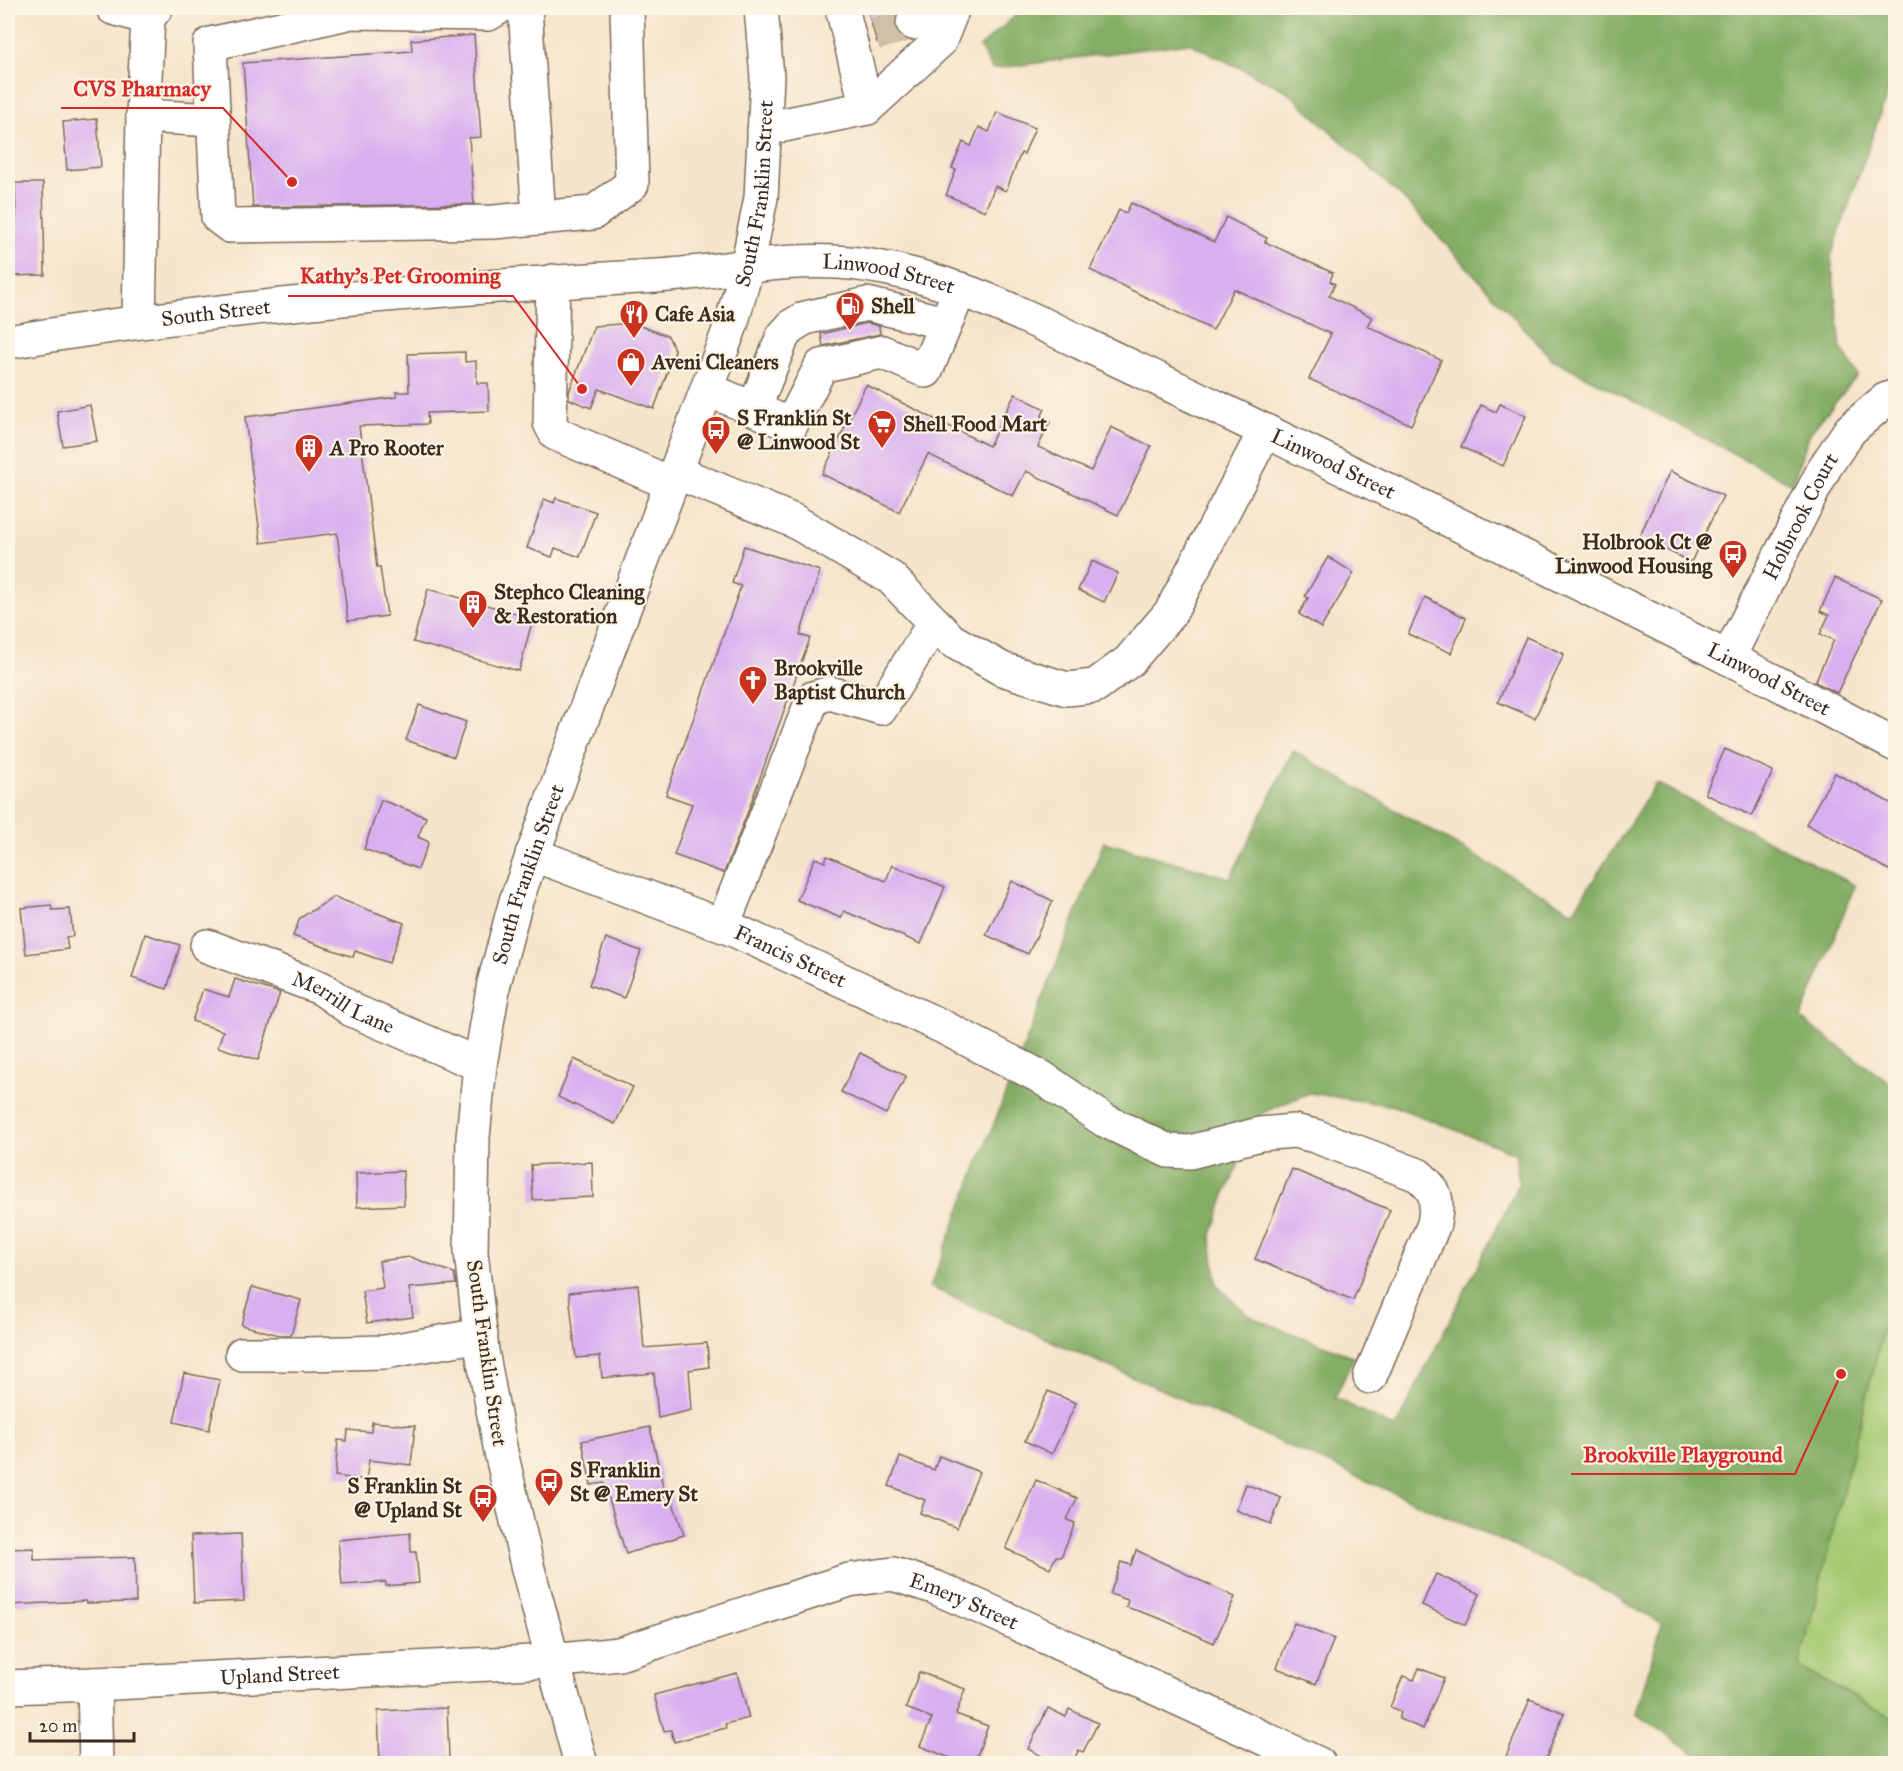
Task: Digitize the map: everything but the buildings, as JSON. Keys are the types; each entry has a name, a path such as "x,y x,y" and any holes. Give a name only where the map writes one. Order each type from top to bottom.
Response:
{"main road":[{"path":"113,8 148,11 143,116 139,321"},
{"path":"498,8 488,14 351,10 210,44 218,217 230,226 494,222 593,213 632,184 627,8"},
{"path":"525,8 539,218"},
{"name":"South Franklin Street","path":"581,1764 552,1661 501,1452 480,1335 471,1252 473,1137 480,1065 494,982 516,901 707,389 730,325 747,267 761,198 767,76 761,8"},
{"path":"842,8 863,37 867,108"},
{"path":"764,129 867,108 934,19"},
{"path":"143,116 213,120"},
{"name":"Linwood Street","path":"747,267 810,261 857,264 908,273 960,289 1028,317 1728,658 1896,745"},
{"name":"South Street","path":"8,342 139,321 382,294 553,281 694,274 747,267"},
{"path":"553,281 550,423 556,434 794,521 891,578 951,640 1002,669 1067,689 1095,686 1129,662 1171,612 1265,431"},
{"path":"707,389 791,425 821,366 882,352 926,371 960,289"},
{"path":"754,409 783,336 793,325 806,318 867,304 945,323"},
{"name":"Holbrook Court","path":"1728,658 1825,467 1850,430 1885,400 1896,396"},
{"path":"723,926 813,698 830,693 881,708 934,623"},
{"name":"Francis Street","path":"532,854 723,926 941,1026 1041,1077 1104,1120 1168,1151 1190,1152 1260,1134 1294,1131 1315,1136 1418,1175 1432,1187 1437,1203 1434,1224 1370,1377"},
{"name":"Merrill Lane","path":"207,946 321,988 352,1010 480,1065"},
{"path":"242,1354 385,1352 480,1335"},
{"name":"Emery Street","path":"552,1661 619,1654 849,1580 893,1574 933,1587 996,1614 1319,1764"},
{"name":"Upland Street","path":"8,1687 552,1661"},
{"path":"94,1684 96,1764"}],"green space":[{"path":"1024,8 1895,8 1895,71 1831,256 1841,348 1858,375 1810,433 1792,484 1552,359 1405,200 1287,91 1189,43 992,69 980,47"},
{"path":"1293,751 1573,912 1656,783 1855,885 1801,1019 1895,1087 1895,1281 1799,1667 1895,1719 1895,1763 1709,1763 1636,1714 1662,1624 1581,1576 930,1287 1104,842 1230,878","holes":["1309,1093 1394,1106 1515,1153 1519,1184 1395,1428 1335,1398 1354,1357 1251,1317 1217,1286 1211,1238 1226,1192 1262,1113"]},
{"path":"1895,1131 1895,1763 1753,1763"}],"tunnel":[{"path":"875,34 913,23"}],"place":[{"name":"CVS Pharmacy","path":"292,182"},
{"name":"Shell","path":"850,332"},
{"name":"Cafe Asia","path":"634,340"},
{"name":"Aveni Cleaners","path":"631,388"},
{"name":"Kathy's Pet Grooming","path":"582,389"},
{"name":"Shell Food Mart","path":"882,450"},
{"name":"S Franklin St @ Linwood St","path":"716,456"},
{"name":"A Pro Rooter","path":"309,474"},
{"name":"Holbrook Ct @ Linwood Housing","path":"1733,580"},
{"name":"Stephco Cleaning & Restoration","path":"473,630"},
{"name":"Brookville Baptist Church","path":"753,706"},
{"name":"Brookville Playground","path":"1841,1374"},
{"name":"S Franklin St @ Emery St","path":"549,1508"},
{"name":"S Franklin St @ Upland St","path":"483,1524"}]}
